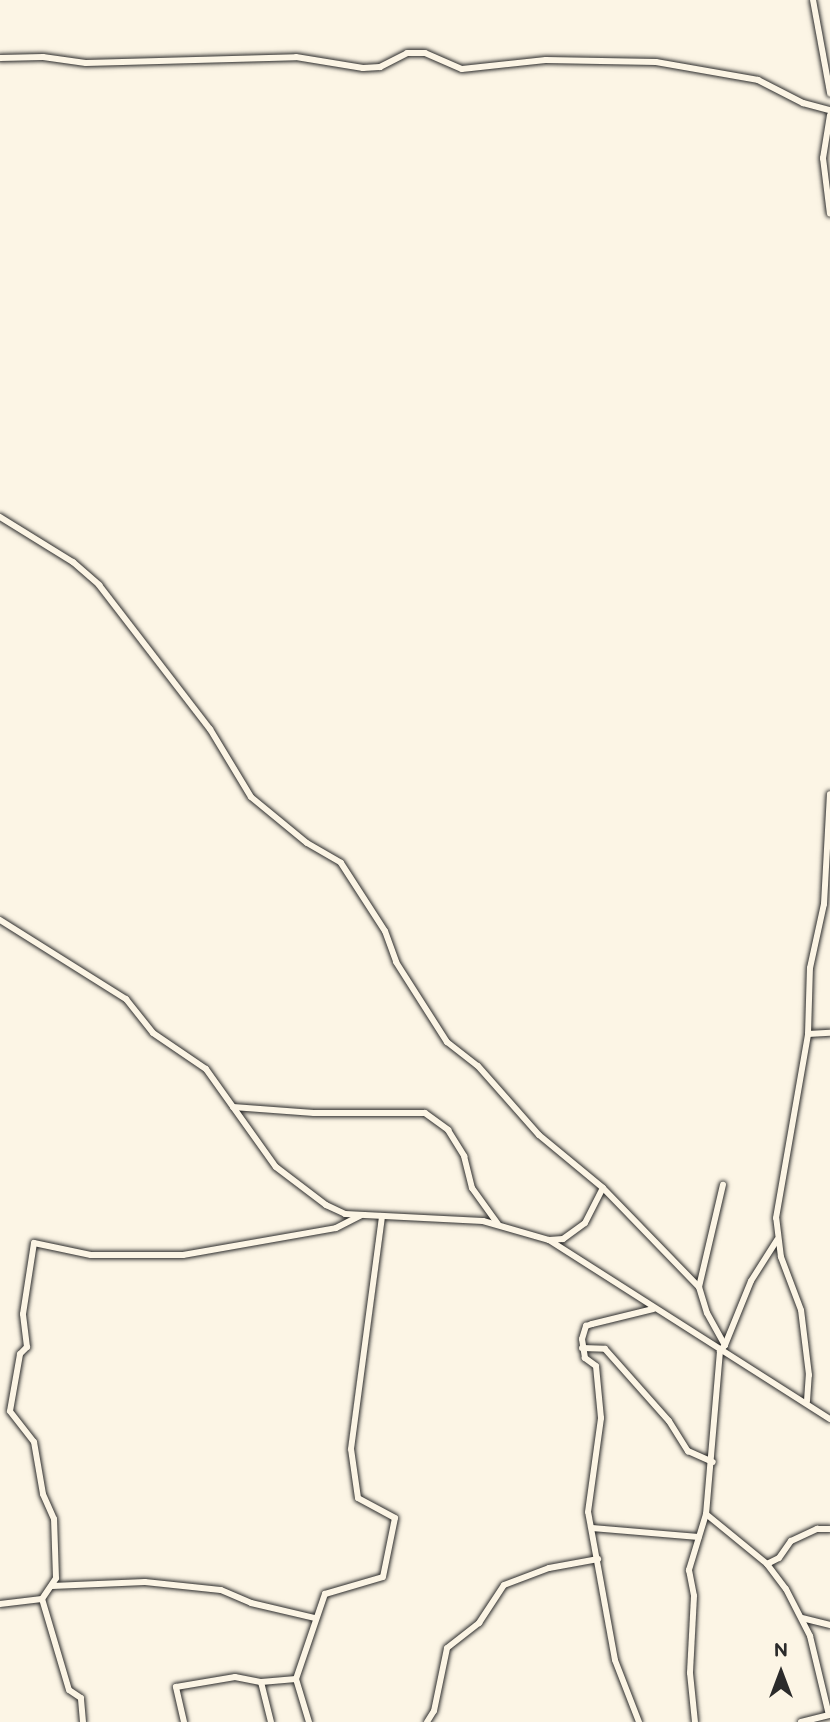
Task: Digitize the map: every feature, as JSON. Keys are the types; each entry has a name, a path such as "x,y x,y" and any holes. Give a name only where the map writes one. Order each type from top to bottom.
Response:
{"street":[{"path":"813,0 830,93"},
{"path":"0,58 43,57 86,63 296,57 363,68 380,67 407,53 425,52 462,69 546,60 656,62 758,80 803,103 830,113 823,158 830,214"},
{"path":"0,517 73,562 99,585 210,729 251,797 341,863 385,931 396,962 447,1042 478,1066 539,1135 603,1188 699,1287"},
{"path":"807,1401 809,1375 801,1310 777,1240 776,1218 808,1034 810,968 824,904 830,794"},
{"path":"0,920 126,999 153,1033 206,1069 276,1167 298,1188 338,1212 498,1224 549,1240 653,1309 723,1348 807,1401 830,1419"},
{"path":"808,1034 830,1033"},
{"path":"233,1107 314,1114 425,1113 448,1130 464,1156 477,1196 498,1224"},
{"path":"723,1185 699,1287 706,1313 723,1348"},
{"path":"549,1240 563,1239 585,1223 603,1188"},
{"path":"0,1604 42,1599 56,1578 54,1520 43,1494 34,1442 10,1411 20,1354 27,1347 23,1314 34,1243 91,1255 183,1255 336,1228 361,1215"},
{"path":"309,1722 296,1679 314,1618 325,1594 383,1577 395,1518 358,1498 351,1449 382,1216"},
{"path":"695,1722 690,1673 694,1596 689,1570 706,1514 723,1348 751,1281 777,1240"},
{"path":"639,1722 615,1660 592,1528 589,1486 601,1418 596,1366 585,1358 582,1348 586,1326 653,1309"},
{"path":"582,1348 605,1349 669,1422 688,1451 713,1462"},
{"path":"585,1358 605,1349"},
{"path":"706,1514 767,1564 802,1618 830,1715 801,1722"},
{"path":"592,1528 699,1537"},
{"path":"767,1564 779,1558 791,1541 817,1529 830,1529"},
{"path":"427,1722 434,1712 447,1648 479,1623 504,1585 548,1568 598,1559"},
{"path":"51,1587 145,1582 220,1590 251,1603 314,1618"},
{"path":"42,1599 69,1690 81,1698 83,1722"},
{"path":"802,1618 830,1625"},
{"path":"184,1722 174,1690 177,1686 235,1677 261,1682 296,1679"},
{"path":"261,1682 271,1722"}]}
